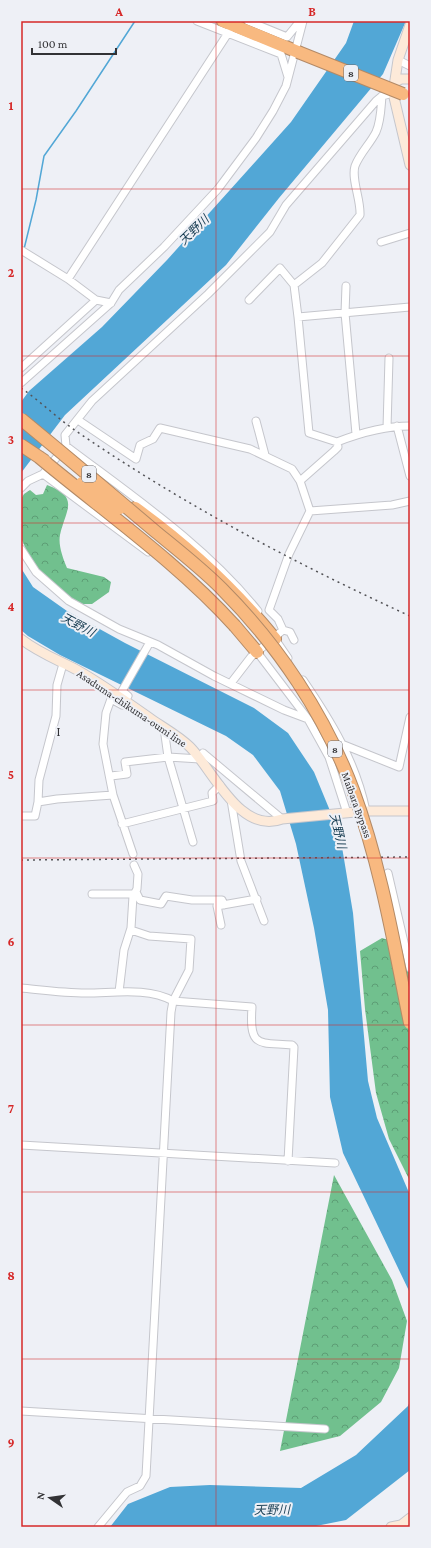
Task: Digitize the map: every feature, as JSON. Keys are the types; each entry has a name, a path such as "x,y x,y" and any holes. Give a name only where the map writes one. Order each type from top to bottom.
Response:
{"highway":[{"name":"8","path":"228,27 297,51 402,95"},
{"name":"Maibara Bypass","path":"21,419 106,488 221,588 256,627 302,688 323,723 353,789 376,859 391,924 410,1023"},
{"name":"Maibara Bypass","path":"21,445 156,531"},
{"path":"39,457 172,565 213,602 235,626 255,653"},
{"path":"106,488 160,526 189,550 224,582 258,618 279,635"}],"main road":[{"path":"410,26 398,60 395,82 402,95 410,165"},
{"path":"395,82 402,79 410,79"},
{"name":"Asaduma-chikuma-oumi line","path":"21,639 43,654 76,670 125,701 189,746 230,800 240,810 251,816 274,822 284,819 366,810 410,811"},
{"path":"391,1527 401,1525 410,1518"}],"street":[{"path":"197,21 228,27 281,54 288,77"},
{"path":"248,21 287,37 301,21"},
{"path":"21,383 111,303 119,290 169,241 218,189 234,169 273,111 288,77 297,51 301,21"},
{"path":"68,279 228,27"},
{"path":"398,60 410,66"},
{"path":"21,488 28,481 43,474 66,446 65,435 92,400 208,294 270,232 286,205 347,133 382,96 402,95"},
{"path":"294,285 322,263 360,215 361,206 357,191 355,168 377,131 381,114 382,96"},
{"path":"381,242 410,233"},
{"path":"21,250 68,279 96,300 111,303"},
{"path":"249,300 280,268 294,285 309,433 337,442 356,434 397,426 410,426"},
{"path":"346,286 345,313 356,434"},
{"path":"21,368 96,300"},
{"path":"298,317 410,307"},
{"path":"387,428 389,358"},
{"path":"78,420 136,459 140,445 153,439 160,428 250,449 292,469 300,481 310,511 289,554 269,610 278,619 279,635"},
{"path":"256,421 265,455"},
{"path":"397,426 410,476"},
{"path":"300,481 338,447 337,442"},
{"path":"66,446 162,520 239,587 279,635 344,745 362,791 366,810"},
{"path":"43,474 169,569 210,606 255,653 308,719 329,757 343,813"},
{"path":"310,511 392,505 410,501"},
{"path":"21,548 30,566 69,601 148,644 284,710 308,719"},
{"path":"231,683 255,653 279,635 290,632 294,640"},
{"path":"133,854 113,795 111,776 105,758 103,744 106,713 111,699 122,705 125,701 128,696 122,691 148,644"},
{"path":"21,816 35,816 37,812 39,780 56,716 57,685 63,664"},
{"path":"344,745 399,767 410,717"},
{"path":"164,728 168,757 193,842"},
{"path":"111,776 127,774 125,762 168,757 200,759 203,753 284,819"},
{"path":"122,824 214,801 212,793 220,785"},
{"path":"38,802 57,799 113,795"},
{"path":"230,800 242,861 264,921"},
{"path":"119,992 124,950 131,930 138,874 134,865"},
{"path":"388,873 410,968"},
{"path":"135,893 140,900 160,904 166,896 192,900 222,900 224,905"},
{"path":"92,894 135,893"},
{"path":"220,925 217,906 257,899"},
{"path":"98,1527 127,1492 140,1486 146,1476 171,1012 189,970 191,939 149,936 131,930"},
{"path":"21,988 85,993 140,992 159,996 174,1002 252,1007 252,1029 256,1038 261,1043 278,1046 292,1045 294,1048 288,1133 288,1161"},
{"path":"21,1145 335,1164"},
{"path":"21,1411 325,1429"}],"green space":[{"path":"47,485 64,494 67,500 68,506 60,535 60,543 61,552 67,568 104,577 111,582 109,592 92,604 82,604 70,599 35,567 21,538 21,499 24,494 30,490 36,495 43,494"},
{"path":"382,938 410,947 410,1181 389,1139 376,1093 365,1009 360,951"},
{"path":"334,1175 392,1280 407,1321 399,1368 381,1402 340,1436 280,1451"}],"water":[{"name":"天野川","path":"354,21 406,21 383,74 279,198 226,265 65,415 21,473 21,402 29,391 102,327 167,260 291,122 346,43"},
{"name":"天野川","path":"21,568 33,587 67,611 125,643 254,708 288,733 314,772 340,835 353,913 368,1081 377,1118 410,1195 410,1293 343,1153 330,1097 328,1010 314,928 296,844 280,791 253,755 226,736 60,655 28,636 21,630"},
{"name":"天野川","path":"410,1401 410,1470 346,1520 311,1527 110,1527 128,1504 170,1487 210,1485 301,1488 356,1455 408,1406"}],"waterway":[{"path":"24,249 36,200 44,156 76,111 135,21"}],"railway":[{"path":"21,388 76,431 156,483 239,531 281,553 410,616"},
{"path":"21,860 410,857"}],"district":[{"name":"I","path":"59,731"}]}
